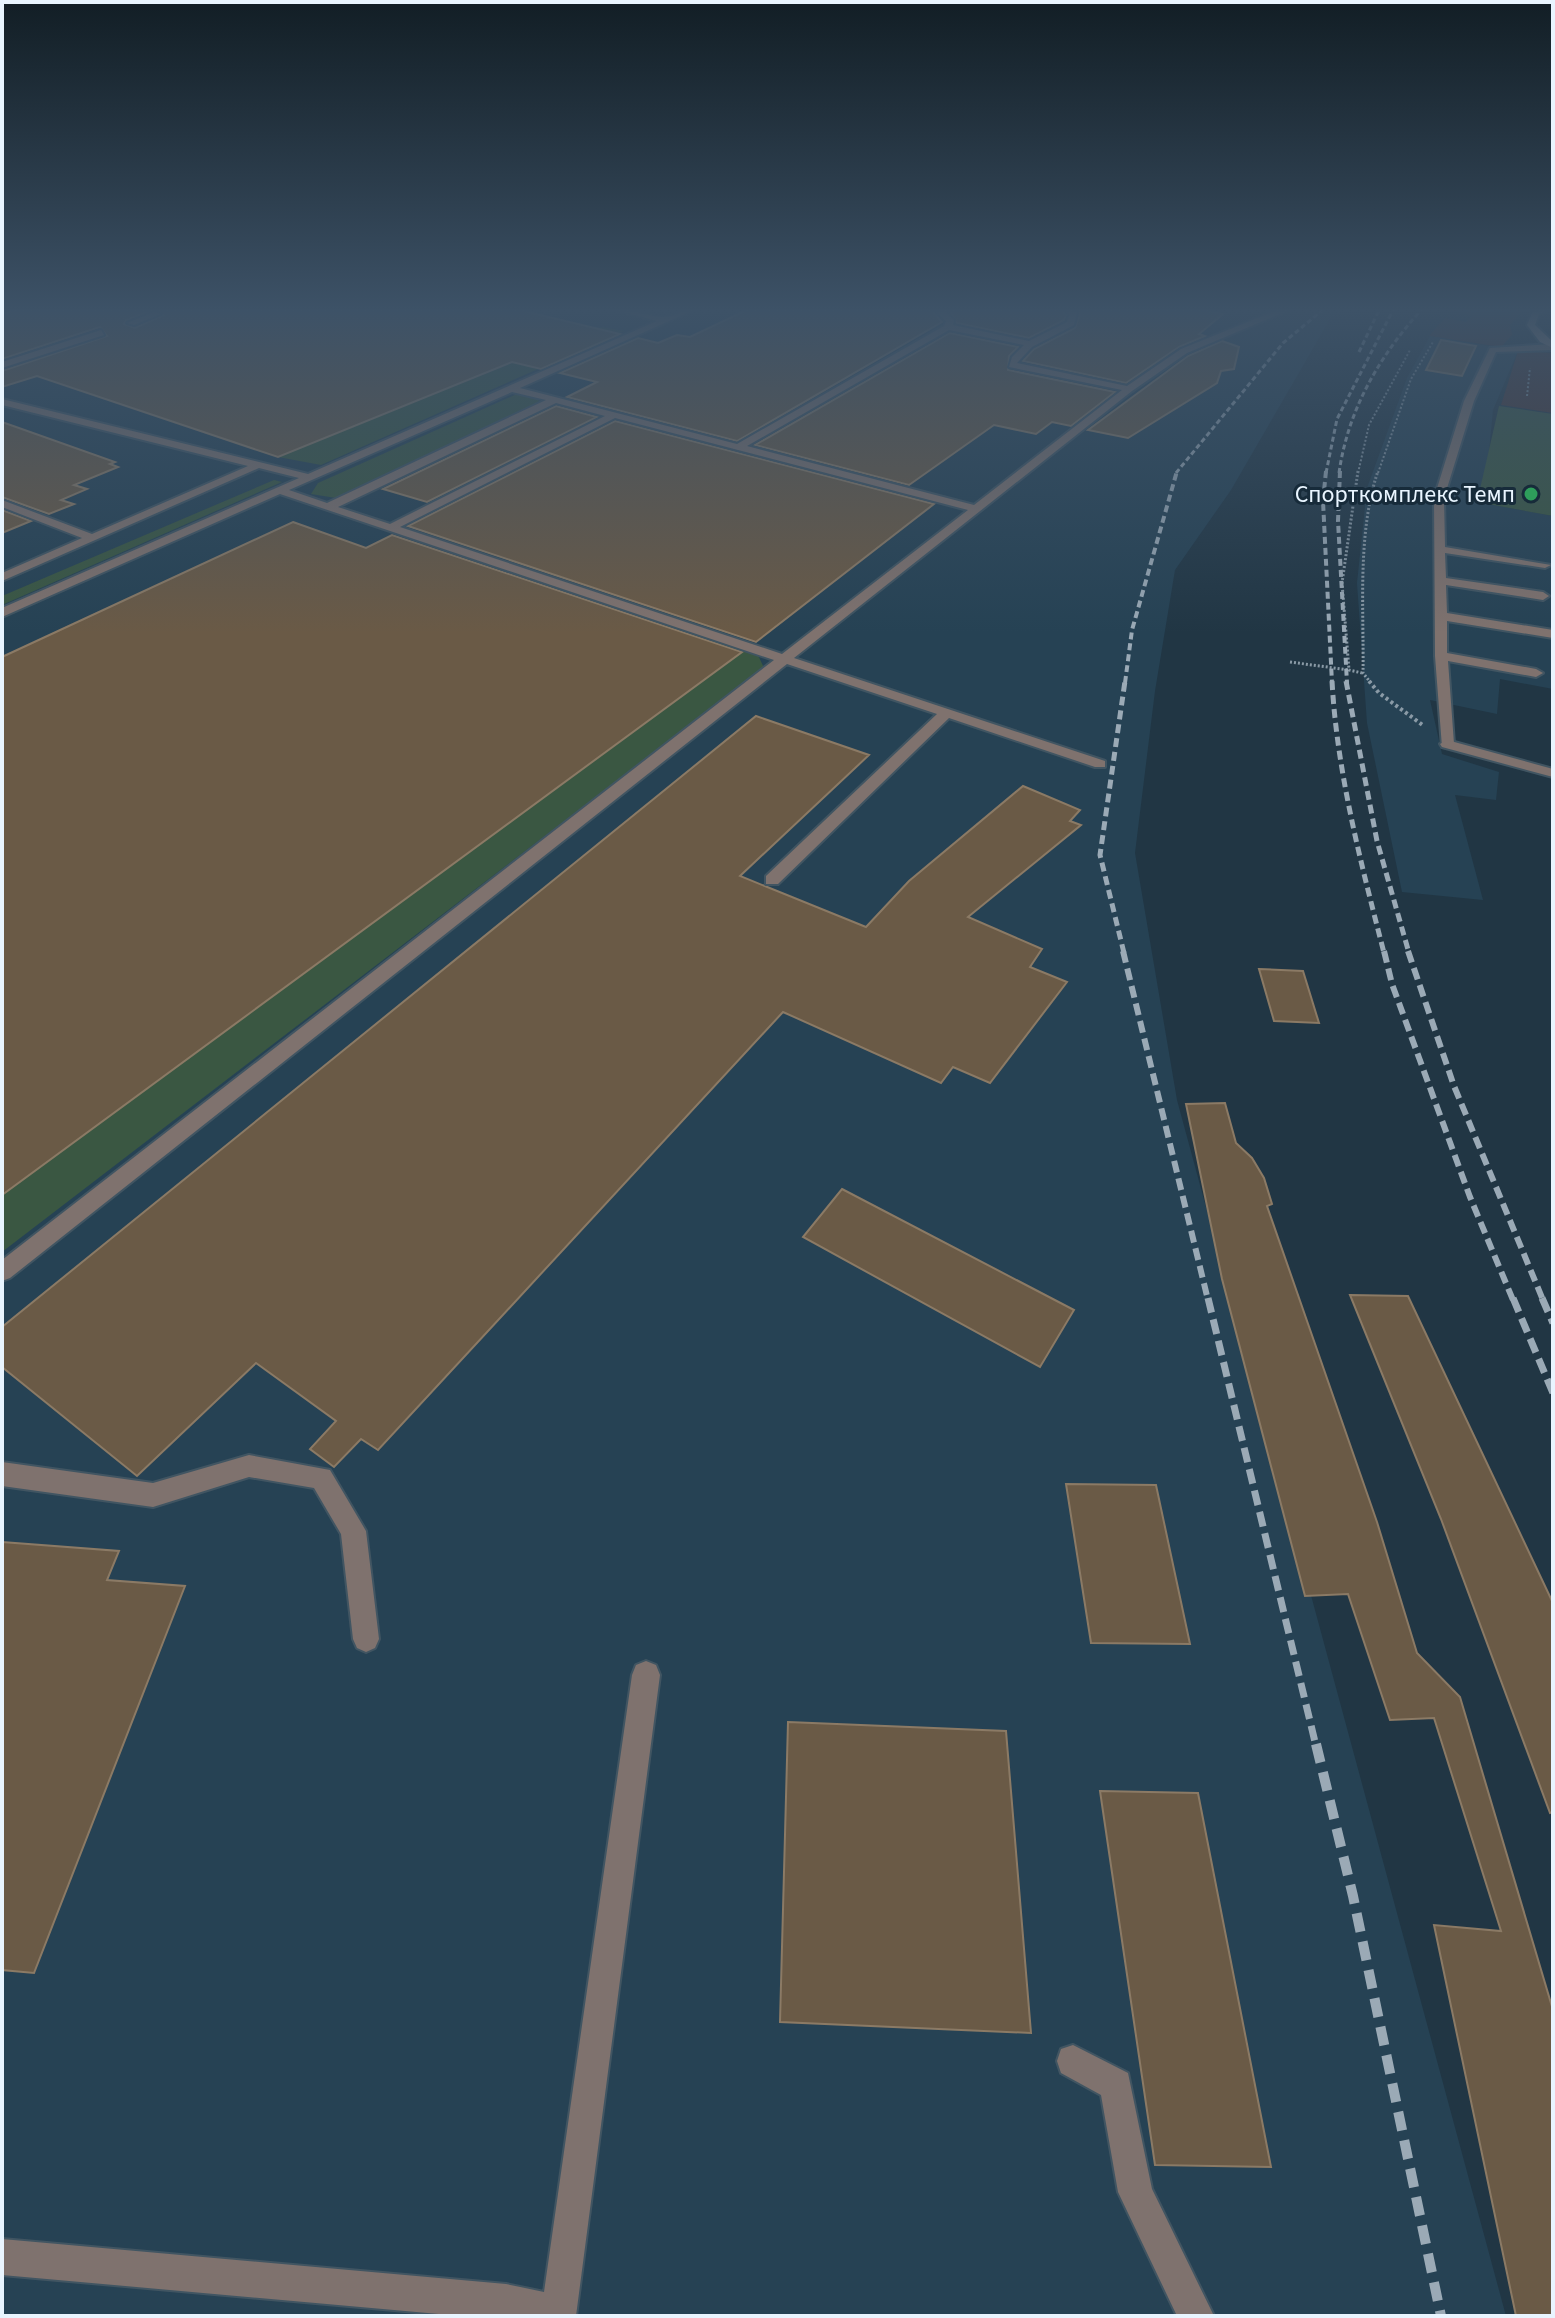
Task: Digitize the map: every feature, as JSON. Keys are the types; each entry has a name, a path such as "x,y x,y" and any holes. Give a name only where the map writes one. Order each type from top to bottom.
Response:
{"street":[{"path":"60,416 310,478"},
{"path":"2,613 451,416"},
{"path":"328,507 520,416"},
{"path":"390,528 612,416"},
{"path":"619,416 978,509"},
{"path":"739,447 793,416"},
{"path":"2,1272 788,660 1095,416"},
{"path":"1464,416 1439,498 1441,656 1447,744 1553,773"},
{"path":"2,577 258,465"},
{"path":"280,491 1100,764"},
{"path":"2,503 93,538"},
{"path":"1439,549 1545,565"},
{"path":"1440,581 1543,596"},
{"path":"1440,616 1553,634"},
{"path":"1441,656 1536,673"},
{"path":"772,880 946,713"},
{"path":"2,1474 153,1495 249,1466 321,1478 353,1531 366,1639"},
{"path":"2,2257 506,2302 559,2314 646,1675"},
{"path":"1073,2061 1116,2085 1135,2192 1196,2316"}],"path":[{"path":"1349,670 1342,583 1356,479 1374,416"},
{"path":"1363,673 1365,557 1372,489 1398,416"},
{"path":"1290,662 1363,673 1379,693 1447,744"}],"shaded area":[{"path":"2,416 1274,416 1231,490 1175,570 1155,691 1135,853 1177,1100 1506,2316 2,2316"},
{"path":"1393,416 1492,416 1488,462 1478,502 1553,516 1553,689 1500,679 1497,714 1430,700 1442,754 1499,772 1496,800 1455,795 1483,900 1402,892 1367,723 1357,583 1367,488"}],"green space":[{"path":"380,416 431,416 321,465 278,457"},
{"path":"467,416 513,416 364,489 336,498 311,494 318,483"},
{"path":"1497,416 1553,416 1553,516 1477,502"},
{"path":"274,480 282,482 2,605 2,596"},
{"path":"715,639 758,655 764,668 2,1252 2,1195 728,663 698,651"}],"building":[{"path":"157,416 379,416 278,457"},
{"path":"535,416 597,417 427,502 383,489"},
{"path":"641,416 780,416 737,441"},
{"path":"805,416 1084,416 1071,426 1052,422 1036,434 994,425 909,485 755,445"},
{"path":"1107,416 1163,416 1128,438 1088,430"},
{"path":"615,421 934,504 756,642 408,526"},
{"path":"2,422 115,462 110,464 118,467 74,485 87,489 61,500 74,504 49,514 2,497"},
{"path":"2,510 31,521 2,533"},
{"path":"293,522 366,548 392,535 742,652 2,1195 2,657"},
{"path":"756,716 869,755 740,876 866,927 909,881 1023,786 1080,810 1070,821 1081,825 968,917 1042,949 1030,967 1067,982 990,1083 953,1067 941,1083 783,1012 378,1450 361,1439 334,1467 310,1449 336,1421 256,1363 137,1476 2,1367 2,1327"},
{"path":"1259,969 1303,971 1319,1023 1274,1021"},
{"path":"1225,1103 1236,1143 1252,1158 1264,1178 1272,1204 1267,1206 1377,1522 1417,1653 1460,1697 1553,2010 1553,2316 1516,2316 1434,1925 1501,1931 1434,1718 1390,1720 1348,1594 1305,1596 1222,1279 1186,1104"},
{"path":"842,1189 1074,1310 1040,1367 803,1237"},
{"path":"1350,1295 1408,1296 1553,1603 1553,1812 1550,1813 1441,1519"},
{"path":"1066,1484 1156,1485 1190,1644 1091,1643"},
{"path":"2,1542 119,1551 107,1580 185,1586 34,1973 2,1970"},
{"path":"788,1722 1006,1731 1031,2033 780,2022"},
{"path":"1100,1791 1198,1793 1271,2167 1155,2165"}],"railway":[{"path":"1177,472 1223,416"},
{"path":"1326,473 1338,416"},
{"path":"1339,473 1354,416"},
{"path":"1326,471 1323,501 1332,683"},
{"path":"1340,471 1338,521 1347,683"},
{"path":"1125,683 1132,630 1177,472"},
{"path":"1124,953 1100,855 1125,681"},
{"path":"1332,681 1345,784 1384,953"},
{"path":"1346,681 1377,841 1409,953"},
{"path":"1123,951 1208,1300"},
{"path":"1384,951 1392,984 1470,1197 1513,1300"},
{"path":"1408,951 1454,1086 1543,1300"},
{"path":"1208,1298 1316,1746"},
{"path":"1513,1298 1553,1393"},
{"path":"1542,1298 1553,1323"},
{"path":"1316,1744 1353,1896 1441,2316"}],"place":[{"name":"Спорткомплекс Темп","path":"1531,494"}]}
